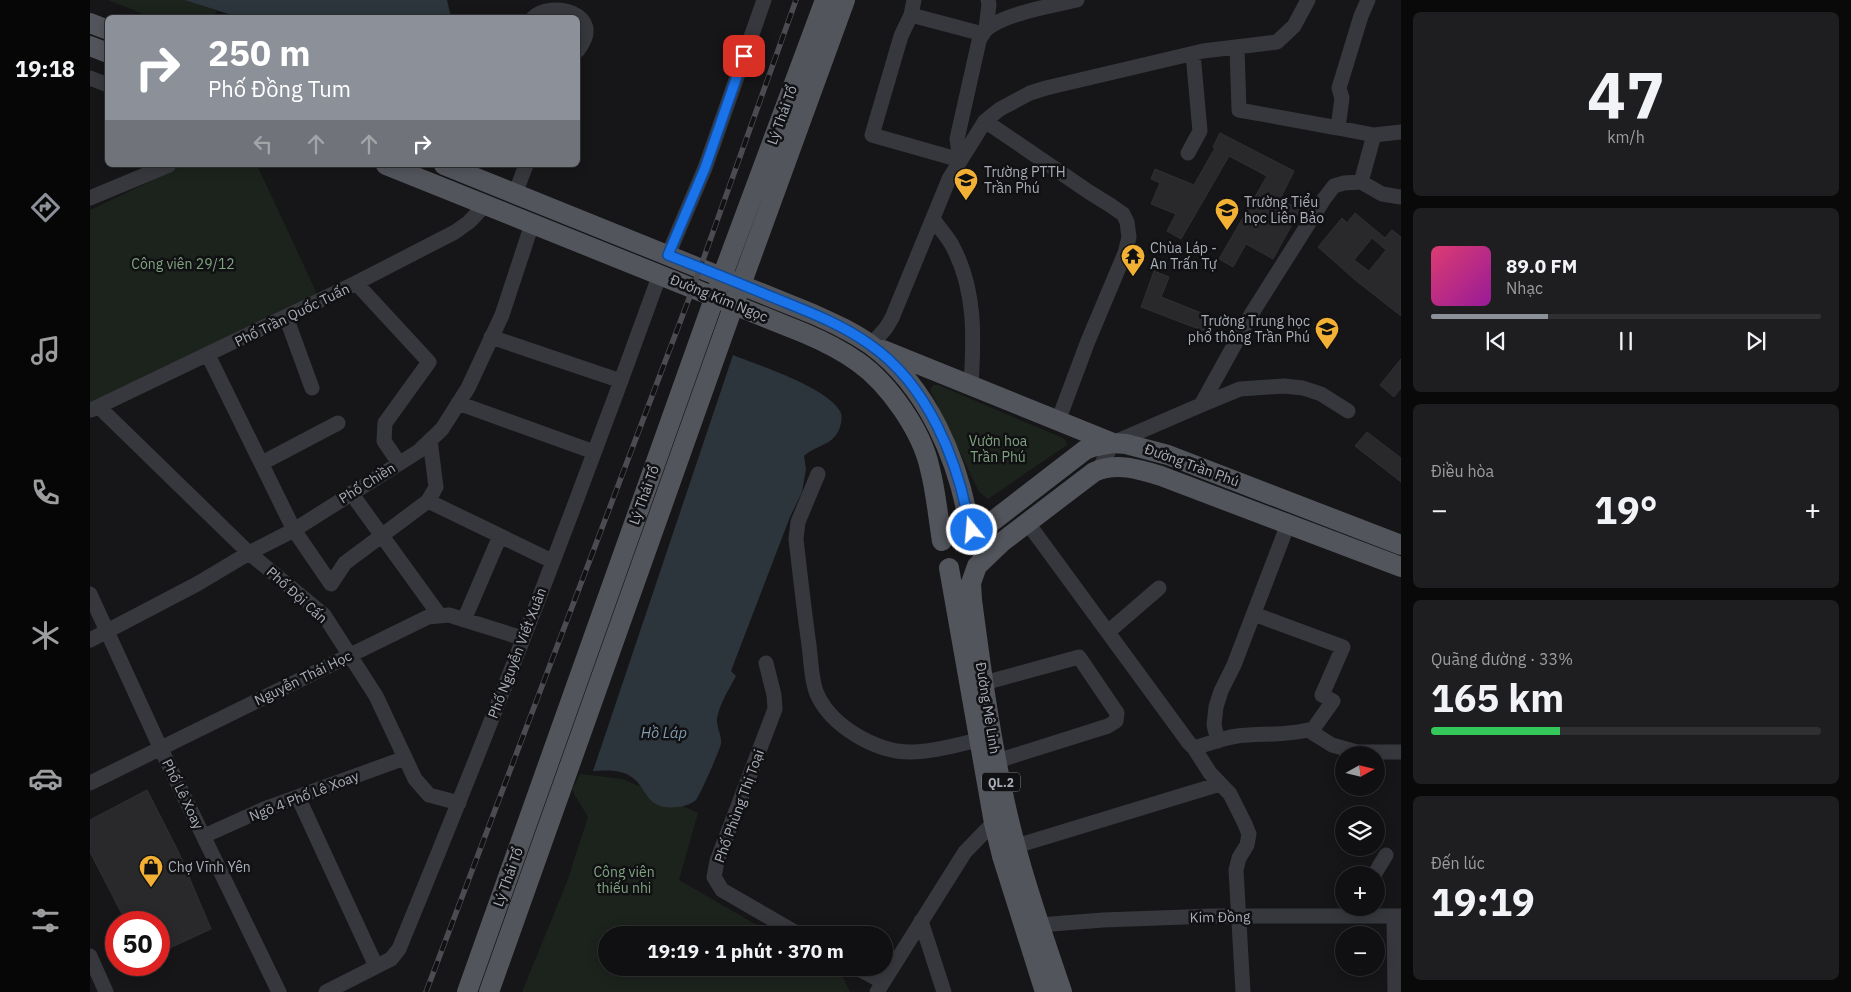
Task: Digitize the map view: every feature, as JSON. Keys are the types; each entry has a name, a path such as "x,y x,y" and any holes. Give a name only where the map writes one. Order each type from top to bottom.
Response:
{"main road":[{"name":"Lý Thái Tổ","path":"467,992 722,276 825,0"},
{"name":"Lý Thái Tổ","path":"489,992 741,284 845,0"},
{"path":"90,23 105,29"},
{"path":"90,46 105,52"},
{"name":"Đường Kim Ngọc","path":"391,167 715,296 834,347 859,362 879,380 903,411 925,453 932,478 942,541"},
{"name":"Đường Kim Ngọc","path":"449,167 741,284 844,328 871,345 892,363 909,383 929,412 953,464 963,495 970,530"},
{"path":"871,345 1113,443"},
{"name":"Đường Trần Phú","path":"970,530 989,524 1085,450 1113,443 1137,445 1168,454 1401,545"},
{"name":"Đường Trần Phú","path":"976,566 1027,522 1100,470 1123,466 1146,471 1401,567"},
{"path":"942,541 954,530 970,530"},
{"name":"QL.2","path":"970,530 978,537 982,546 982,557 976,566"},
{"name":"QL.2","path":"942,541 941,556 949,568"},
{"path":"949,568 963,572 976,566"},
{"name":"Đường Mê Linh","path":"976,566 972,580 971,596 997,761 1002,856 1045,992"},
{"name":"Đường Mê Linh","path":"949,568 978,740 1000,816 1016,846 1039,925 1062,992"}],"street":[{"path":"668,255 705,168 764,0"},
{"path":"960,160 957,139 979,41 984,32 988,0"},
{"path":"984,32 997,22 1014,16 1077,0"},
{"path":"871,345 892,318 949,179 985,121 1030,93 1106,73 1192,54 1277,42 1294,26 1308,0"},
{"path":"1338,128 1342,98 1338,88 1368,0"},
{"path":"535,15 542,6 550,2 560,1 578,9 586,25 583,43 580,47"},
{"path":"960,160 872,135 901,36 913,8 984,32"},
{"path":"1237,48 1239,110 1374,135 1401,132"},
{"path":"1188,153 1200,131 1192,54"},
{"path":"90,78 105,84"},
{"path":"985,121 1089,192 1110,204 1123,214 1127,222 1129,237 1125,253 1088,341 1058,421"},
{"path":"1361,182 1374,135"},
{"path":"90,198 164,167"},
{"path":"515,194 525,167"},
{"path":"1201,406 1252,313 1334,186 1344,183 1361,182 1382,194 1401,197"},
{"name":"Phố Trần Quốc Tuấn","path":"95,409 356,284 455,232 469,222 485,205"},
{"path":"933,219 952,246 965,277 971,301 973,330 971,386"},
{"name":"Phố Chiền","path":"90,640 198,584 248,553 294,530 400,463 419,450 442,429 468,388 502,314 532,224"},
{"name":"Phố Nguyễn Viết Xuân","path":"326,992 391,959 399,949 459,803 621,381 660,274"},
{"path":"356,284 429,362 385,423 384,441 400,463"},
{"path":"286,317 312,388"},
{"path":"491,337 621,381"},
{"path":"208,355 294,530 330,584 345,564 428,501 436,488 430,440"},
{"path":"1100,470 1113,443 1240,389 1284,386 1304,388 1321,394 1348,411"},
{"path":"458,404 594,452"},
{"name":"Phố Đội Cấn","path":"95,409 248,553 324,615 376,696 415,780 429,795 459,803"},
{"path":"262,463 338,423"},
{"path":"818,474 798,522 796,539 817,694 829,713 841,724 859,738 876,745 908,752 926,751 978,740"},
{"path":"351,494 440,616"},
{"path":"428,501 552,561"},
{"path":"1027,522 1188,743 1194,748 1210,773 1230,794 1249,834 1247,845 1239,858 1236,870 1243,992"},
{"path":"1218,741 1214,725 1216,707 1288,524"},
{"path":"464,620 500,536"},
{"path":"1108,632 1159,588"},
{"name":"Phố Lê Xoay","path":"90,594 160,747 279,992"},
{"path":"1254,614 1343,647 1322,695 1333,701 1311,732"},
{"name":"Nguyễn Thái Học","path":"90,783 428,617 449,615 522,638"},
{"path":"984,683 1079,657 1116,713 1116,721 1108,726 997,761"},
{"name":"Phố Phùng Thị Toại","path":"766,664 774,695 775,709 717,860 714,877 722,890 784,926"},
{"path":"1194,748 1234,736 1261,733 1290,735 1308,730 1332,745 1357,752 1401,752"},
{"name":"Ngõ 4 Phố Lê Xoay","path":"204,836 264,809 405,758"},
{"path":"1016,846 1220,784"},
{"path":"298,797 376,966"},
{"path":"867,976 880,987 965,852 1000,816"},
{"path":"1379,866 1386,855"},
{"name":"Kim Đồng","path":"1039,925 1103,920 1335,913"},
{"path":"1395,992 1397,916"},
{"path":"921,921 944,992"},
{"path":"90,956 106,992"}],"green space":[{"path":"108,0 184,0 217,11 214,15 146,15"},
{"name":"Công viên 29/12","path":"180,167 258,167 319,298 90,407 90,210"},
{"name":"Vườn hoa Trần Phú","path":"933,385 938,385 1065,439 1067,445 988,499 979,492 930,390"},
{"name":"Công viên thiếu nhi","path":"580,774 623,779 698,813 679,880 758,926 598,926 598,976 842,976 850,992 522,992 567,882 588,817 572,790"}],"water":[{"path":"184,0 447,0 451,15 232,15"},
{"name":"Hồ Láp","path":"733,355 809,386 834,404 842,415 839,430 833,439 804,456 806,469 802,492 790,517 731,671 736,676 722,702 717,718 721,744 705,782 696,800 692,803 682,806 665,807 651,800 635,779 624,773 593,771"}],"building":[{"path":"1220,133 1294,171 1280,199 1300,210 1273,259 1246,244 1233,267 1219,259 1267,176 1229,156 1181,239 1167,231 1176,214 1151,204 1160,183 1151,179 1155,169 1194,185 1215,148 1213,147"},
{"path":"1355,213 1385,238 1392,230 1401,237 1401,316 1354,279 1318,247 1342,218 1347,223","holes":["1372,238 1386,250 1369,271 1354,260"]},
{"path":"1154,271 1169,277 1161,297 1209,316 1204,331 1141,307"},
{"path":"1401,359 1401,388 1394,397 1380,385"},
{"path":"1367,432 1401,458 1401,482 1355,446"},
{"name":"Chợ Vĩnh Yên","path":"147,790 179,853 211,929 170,948 170,911 120,911 90,852 90,820"}],"railway":[{"path":"426,992 693,288 796,0"}],"place":[{"name":"Trường PTTH Trần Phú","path":"966,201"},
{"name":"Trường Tiểu học Liên Bảo","path":"1227,231"},
{"name":"Chùa Láp - An Trấn Tự","path":"1133,277"},
{"name":"Trường Trung học phổ thông Trần Phú","path":"1327,350"},
{"name":"Chợ Vĩnh Yên","path":"151,888"}],"route":[{"path":"744,56 705,168 668,255 844,328 871,345 892,363 921,399 944,442 960,485 970,530 972,530"}]}
